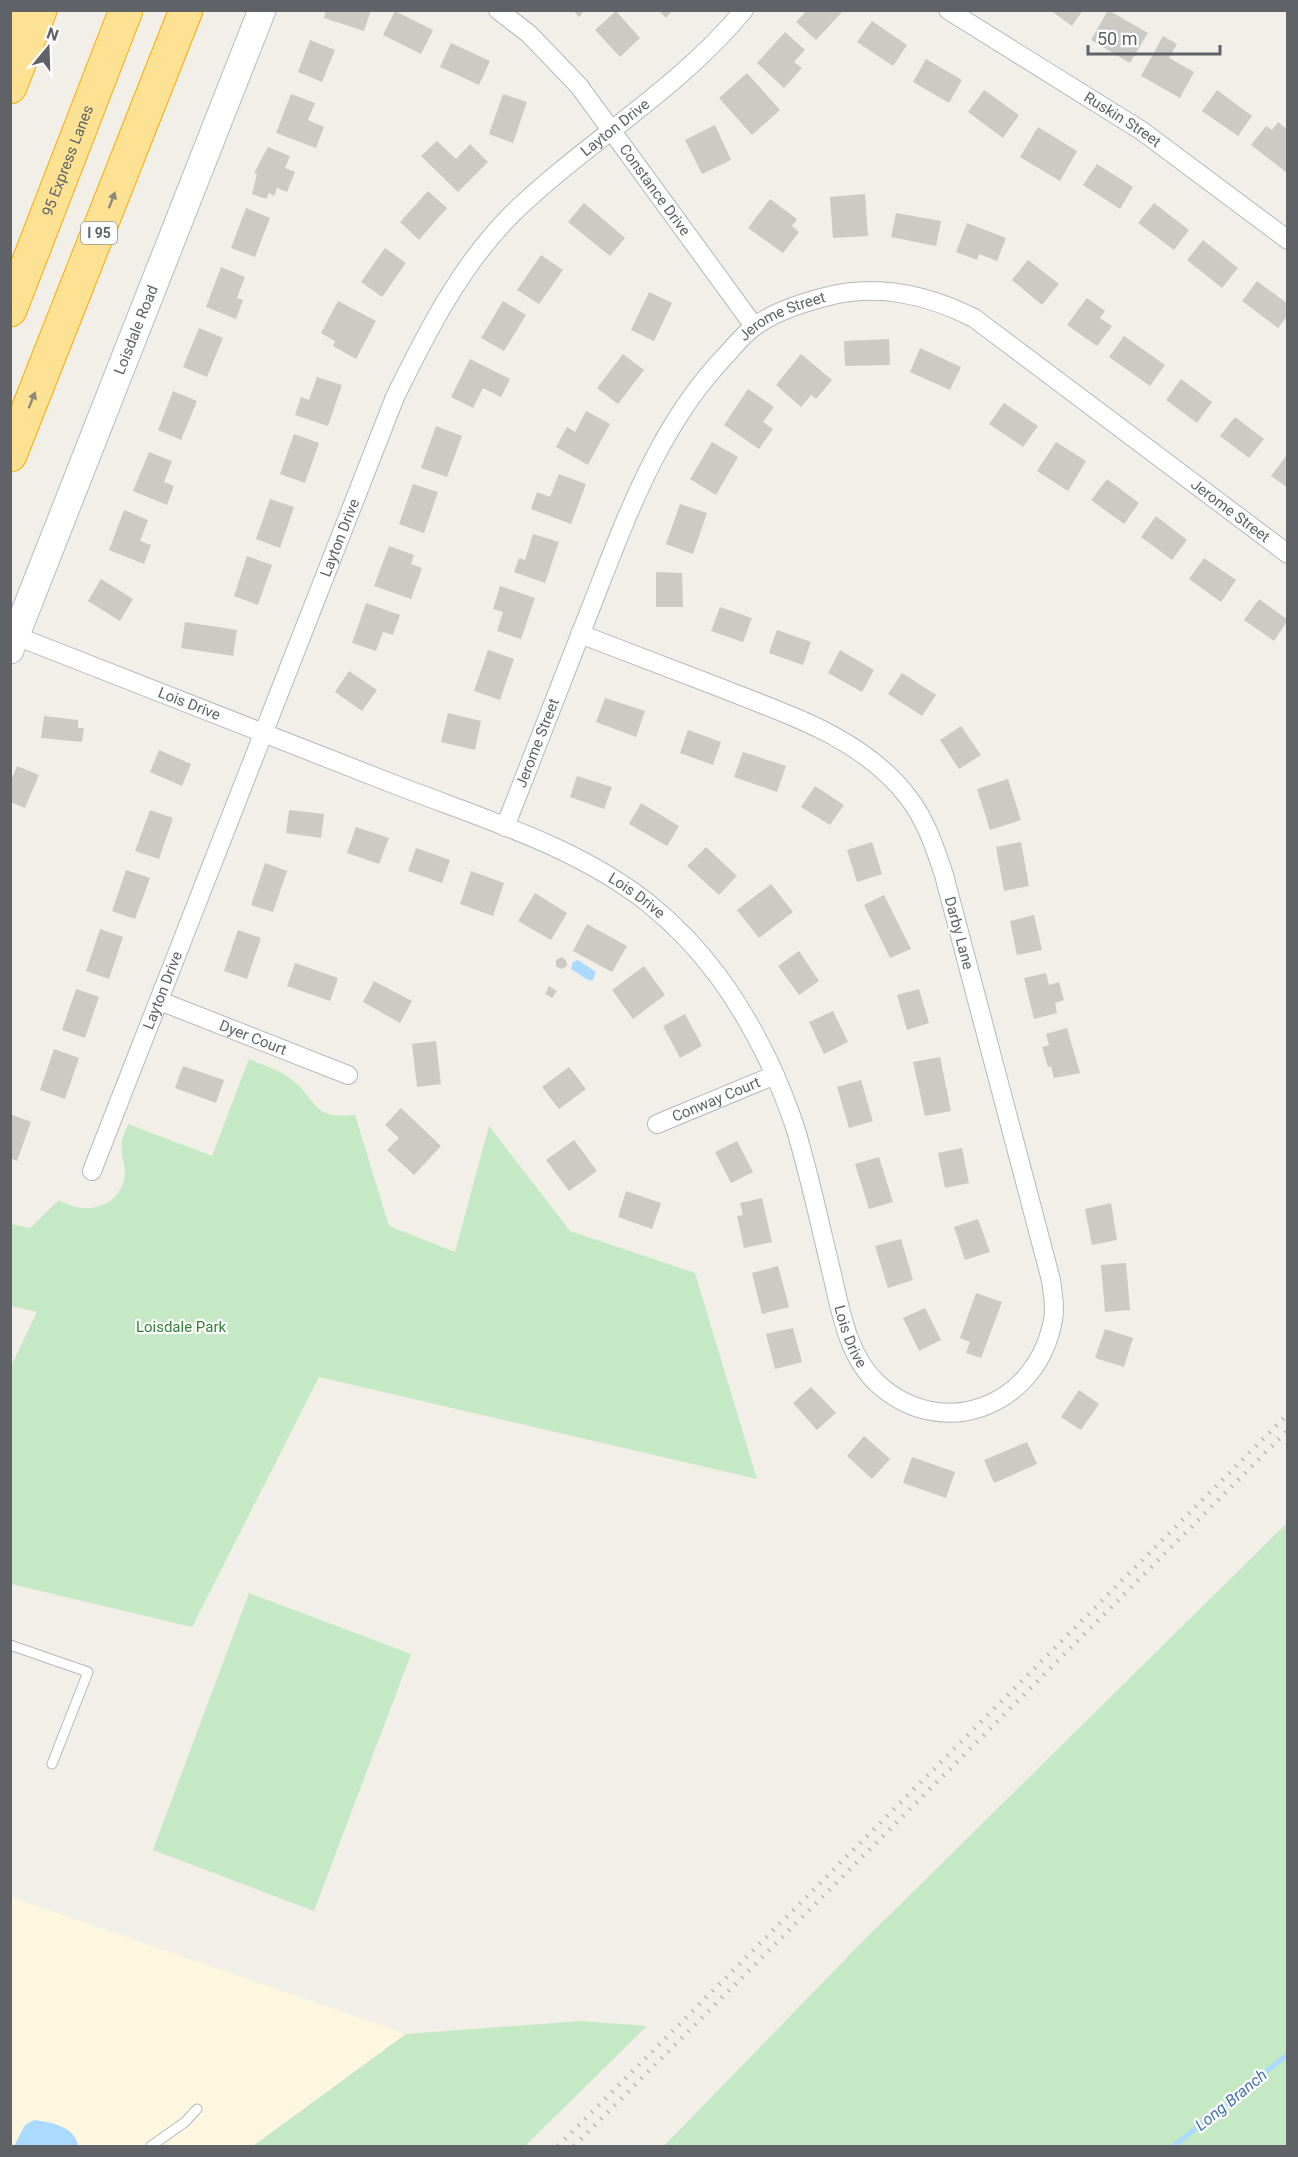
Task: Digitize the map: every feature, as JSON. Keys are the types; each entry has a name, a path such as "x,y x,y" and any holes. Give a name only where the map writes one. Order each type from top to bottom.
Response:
{"highway":[{"path":"10,23 15,10"},
{"path":"10,87 40,10"},
{"name":"95 Express Lanes","path":"10,310 126,10"},
{"name":"I 95","path":"10,455 186,10"}],"main road":[{"name":"Loisdale Road","path":"13,643 262,10"}],"street":[{"name":"Constance Drive","path":"498,10 530,34 559,63 754,327"},
{"name":"Layton Drive","path":"92,1171 395,397 434,319 468,267 511,216 553,177 673,84 744,10"},
{"name":"Ruskin Street","path":"948,10 1142,131 1287,240"},
{"name":"Jerome Street","path":"505,827 637,490 666,432 703,381 754,327 804,302 839,293 895,291 949,305 994,331 1287,555"},
{"name":"Darby Lane","path":"580,634 805,721 852,746 892,779 909,798 929,833 944,875 1048,1268 1054,1307 1053,1322 1039,1362 1010,1394 983,1408"},
{"name":"Lois Drive","path":"13,643 264,733 505,827 590,865 647,903 672,924 707,960 738,1001 775,1075 795,1126 847,1330 863,1367 882,1388 906,1403 927,1410 949,1413 983,1408"},
{"name":"Dyer Court","path":"160,1000 348,1075"},
{"name":"Conway Court","path":"657,1124 775,1075"}],"lane":[{"path":"10,1645 88,1672 52,1764"},
{"path":"151,2146 185,2122 197,2109"}],"shaded area":[{"path":"11,1897 406,2034 253,2146 11,2146"}],"green space":[{"name":"Loisdale Park","path":"249,1059 287,1076 323,1111 341,1116 355,1115 389,1226 455,1252 489,1126 570,1231 695,1273 757,1479 319,1377 192,1627 11,1584 11,1366 37,1312 11,1306 11,1224 30,1228 59,1200 68,1205 88,1208 97,1207 114,1198 124,1180 122,1147 128,1124 212,1156"},
{"path":"1287,1523 1287,2146 664,2146 860,1944"},
{"path":"249,1593 411,1654 314,1911 153,1850"},
{"path":"581,2021 647,2026 525,2146 253,2146 406,2034"}],"water":[{"path":"578,960 596,972 593,980 588,980 571,969 573,962"},
{"path":"34,2120 55,2124 68,2130 73,2134 78,2146 14,2146 25,2125"}],"building":[{"path":"326,10 371,10 364,31 324,18"},
{"path":"573,10 585,10 579,17"},
{"path":"658,10 673,10 666,18"},
{"path":"807,10 844,10 816,40 796,22"},
{"path":"1050,10 1083,10 1072,26"},
{"path":"1108,10 1148,33 1130,63 1091,40"},
{"path":"395,11 433,30 421,54 383,35"},
{"path":"616,11 640,38 620,57 595,30"},
{"path":"872,21 907,45 893,66 857,42"},
{"path":"785,32 805,50 794,62 802,68 784,88 757,63"},
{"path":"1163,36 1177,44 1169,58 1194,72 1180,98 1141,76"},
{"path":"310,40 335,50 322,82 298,72"},
{"path":"451,43 490,61 479,85 440,67"},
{"path":"926,59 962,80 949,103 913,82"},
{"path":"747,73 780,110 752,135 719,98"},
{"path":"984,90 1019,115 1003,138 968,112"},
{"path":"1217,90 1252,116 1238,136 1202,111"},
{"path":"291,94 315,103 308,120 324,127 316,148 276,133"},
{"path":"503,94 527,102 513,143 489,134"},
{"path":"1278,122 1288,130 1286,172 1251,145 1266,126 1272,130"},
{"path":"715,125 731,160 702,174 685,140"},
{"path":"1038,127 1077,151 1060,181 1020,157"},
{"path":"437,141 456,159 470,144 488,162 458,192 421,156"},
{"path":"268,147 290,156 285,168 295,172 287,192 277,188 274,196 269,193 266,199 252,194 257,174 254,173"},
{"path":"1097,164 1133,187 1120,209 1083,185"},
{"path":"428,191 447,208 419,240 400,222"},
{"path":"865,194 868,236 833,238 830,197"},
{"path":"770,199 797,219 792,226 799,232 783,253 748,228"},
{"path":"584,203 625,238 610,256 568,222"},
{"path":"1154,203 1189,230 1174,250 1138,223"},
{"path":"246,208 270,218 255,257 231,248"},
{"path":"896,213 941,221 936,246 891,237"},
{"path":"967,223 1006,238 997,261 979,254 977,260 956,252"},
{"path":"1203,240 1238,268 1222,288 1187,260"},
{"path":"385,248 406,263 382,297 361,282"},
{"path":"541,255 563,270 539,304 517,290"},
{"path":"1028,260 1059,284 1042,305 1012,280"},
{"path":"221,267 245,277 237,298 243,300 236,319 206,307"},
{"path":"1257,281 1288,304 1288,315 1278,328 1242,301"},
{"path":"649,292 672,303 654,341 631,330"},
{"path":"1087,298 1105,311 1100,318 1112,326 1097,346 1067,325"},
{"path":"338,301 376,321 356,359 333,346 335,341 321,333"},
{"path":"503,301 526,315 504,351 481,338"},
{"path":"199,328 223,338 207,377 183,367"},
{"path":"1124,336 1165,365 1150,386 1109,357"},
{"path":"889,339 890,365 845,366 844,341"},
{"path":"920,348 961,367 950,390 910,372"},
{"path":"623,354 644,370 618,404 597,388"},
{"path":"801,354 832,380 816,399 811,395 801,407 776,385"},
{"path":"470,359 510,379 501,397 483,388 473,408 451,397"},
{"path":"317,377 342,385 328,426 295,415 301,397 309,400"},
{"path":"1181,379 1212,402 1197,423 1166,400"},
{"path":"748,389 774,407 763,422 773,429 759,449 724,425"},
{"path":"173,391 197,401 181,440 158,430"},
{"path":"1004,403 1038,426 1023,447 989,424"},
{"path":"586,411 610,424 588,465 556,447 567,427 575,432"},
{"path":"1235,417 1264,439 1249,458 1220,436"},
{"path":"436,426 462,436 447,477 421,468"},
{"path":"294,434 319,443 305,483 280,474"},
{"path":"712,442 738,457 716,495 690,479"},
{"path":"1056,442 1086,461 1068,491 1037,471"},
{"path":"149,452 172,461 164,482 174,486 167,505 133,491"},
{"path":"1286,456 1288,457 1288,488 1271,476"},
{"path":"559,474 586,484 571,524 531,509 537,492 550,497"},
{"path":"1107,479 1139,503 1124,524 1091,500"},
{"path":"413,484 438,492 424,533 399,524"},
{"path":"270,499 294,507 280,548 256,539"},
{"path":"680,504 707,513 693,554 666,544"},
{"path":"124,510 148,520 140,541 151,545 144,564 109,550"},
{"path":"1156,516 1187,540 1172,560 1141,537"},
{"path":"533,534 559,542 545,583 514,572 519,558 525,560"},
{"path":"389,546 414,555 411,564 422,568 411,599 374,586"},
{"path":"247,556 272,565 258,605 234,596"},
{"path":"1204,558 1236,580 1221,602 1189,579"},
{"path":"656,572 682,573 683,607 656,607"},
{"path":"101,579 133,599 120,621 88,601"},
{"path":"500,586 535,598 521,639 497,631 503,612 493,609"},
{"path":"1259,599 1288,620 1274,641 1244,620"},
{"path":"366,603 400,615 393,635 383,632 376,651 352,643"},
{"path":"720,607 752,618 743,642 711,631"},
{"path":"185,622 237,630 233,656 181,648"},
{"path":"777,630 811,642 803,665 769,653"},
{"path":"488,650 514,659 500,700 474,691"},
{"path":"840,650 874,670 862,692 828,673"},
{"path":"349,671 377,690 362,711 335,692"},
{"path":"902,673 936,695 922,716 888,694"},
{"path":"605,698 645,711 636,737 596,722"},
{"path":"448,713 481,721 475,750 441,742"},
{"path":"44,716 78,720 78,728 84,728 82,742 41,738"},
{"path":"961,726 981,755 959,769 940,740"},
{"path":"688,730 721,742 713,765 680,753"},
{"path":"159,750 191,764 182,786 150,772"},
{"path":"743,752 786,766 777,792 734,777"},
{"path":"17,766 39,775 25,808 10,802 10,783"},
{"path":"577,776 612,787 604,809 570,797"},
{"path":"1008,779 1021,820 990,830 977,789"},
{"path":"815,786 844,805 830,825 801,807"},
{"path":"641,803 679,826 667,846 629,824"},
{"path":"150,810 173,818 159,859 135,851"},
{"path":"289,810 324,814 321,838 286,833"},
{"path":"356,827 389,838 379,864 347,853"},
{"path":"872,842 882,874 857,882 847,850"},
{"path":"1021,842 1029,886 1004,891 996,847"},
{"path":"706,847 737,876 719,895 687,866"},
{"path":"416,848 450,860 442,883 408,871"},
{"path":"265,863 287,871 273,912 251,905"},
{"path":"126,870 150,878 135,919 112,911"},
{"path":"471,871 504,883 493,916 460,904"},
{"path":"771,884 793,912 759,938 737,910"},
{"path":"535,893 567,913 551,940 518,921"},
{"path":"884,895 911,949 890,958 864,905"},
{"path":"1034,915 1042,950 1017,955 1010,921"},
{"path":"587,924 627,946 612,972 573,951"},
{"path":"100,929 123,937 109,979 86,971"},
{"path":"238,930 261,938 247,979 224,971"},
{"path":"799,951 819,981 799,995 778,966"},
{"path":"562,957 566,960 567,966 561,969 556,966 556,960"},
{"path":"295,963 338,978 330,1001 287,986"},
{"path":"644,966 665,995 633,1019 612,990"},
{"path":"1046,973 1049,985 1059,982 1064,1000 1055,1003 1057,1013 1034,1019 1024,978"},
{"path":"374,981 412,1001 400,1023 363,1002"},
{"path":"549,986 557,991 552,998 545,994"},
{"path":"76,989 99,997 85,1038 62,1030"},
{"path":"919,989 929,1023 907,1030 897,995"},
{"path":"833,1011 848,1042 824,1054 809,1022"},
{"path":"685,1014 702,1046 680,1058 663,1026"},
{"path":"1067,1028 1080,1073 1054,1078 1042,1047 1049,1045 1046,1034"},
{"path":"436,1041 441,1084 417,1087 412,1044"},
{"path":"54,1049 79,1058 65,1099 40,1090"},
{"path":"940,1057 951,1111 925,1116 913,1062"},
{"path":"183,1066 224,1080 216,1103 175,1088"},
{"path":"569,1067 586,1089 559,1109 542,1087"},
{"path":"861,1080 873,1121 849,1128 837,1087"},
{"path":"401,1108 441,1146 414,1175 387,1150 399,1138 385,1125"},
{"path":"10,1114 31,1122 17,1161 10,1158"},
{"path":"574,1140 597,1171 569,1191 546,1160"},
{"path":"737,1141 753,1172 731,1183 715,1152"},
{"path":"962,1148 969,1183 945,1188 938,1153"},
{"path":"879,1157 893,1202 869,1209 855,1164"},
{"path":"626,1191 661,1203 652,1229 618,1217"},
{"path":"762,1198 772,1242 744,1248 737,1216 743,1215 740,1203"},
{"path":"1111,1203 1117,1240 1092,1245 1085,1209"},
{"path":"978,1219 990,1252 965,1260 954,1227"},
{"path":"901,1239 913,1280 888,1288 875,1246"},
{"path":"1126,1263 1130,1310 1105,1312 1101,1265"},
{"path":"778,1266 789,1307 762,1314 752,1273"},
{"path":"976,1293 1002,1302 981,1358 966,1353 970,1342 960,1338"},
{"path":"925,1308 941,1340 919,1351 903,1318"},
{"path":"793,1328 802,1362 775,1369 766,1334"},
{"path":"1105,1329 1133,1338 1124,1367 1095,1358"},
{"path":"811,1387 836,1413 817,1430 793,1403"},
{"path":"1079,1390 1099,1404 1081,1430 1061,1417"},
{"path":"864,1436 890,1459 872,1479 847,1456"},
{"path":"1027,1442 1037,1464 994,1483 984,1460"},
{"path":"912,1457 955,1472 946,1498 903,1483"}],"waterway":[{"name":"Long Branch","path":"1174,2146 1288,2054"}],"railway":[{"path":"558,2146 1288,1414"},
{"path":"574,2146 1288,1430"}]}
